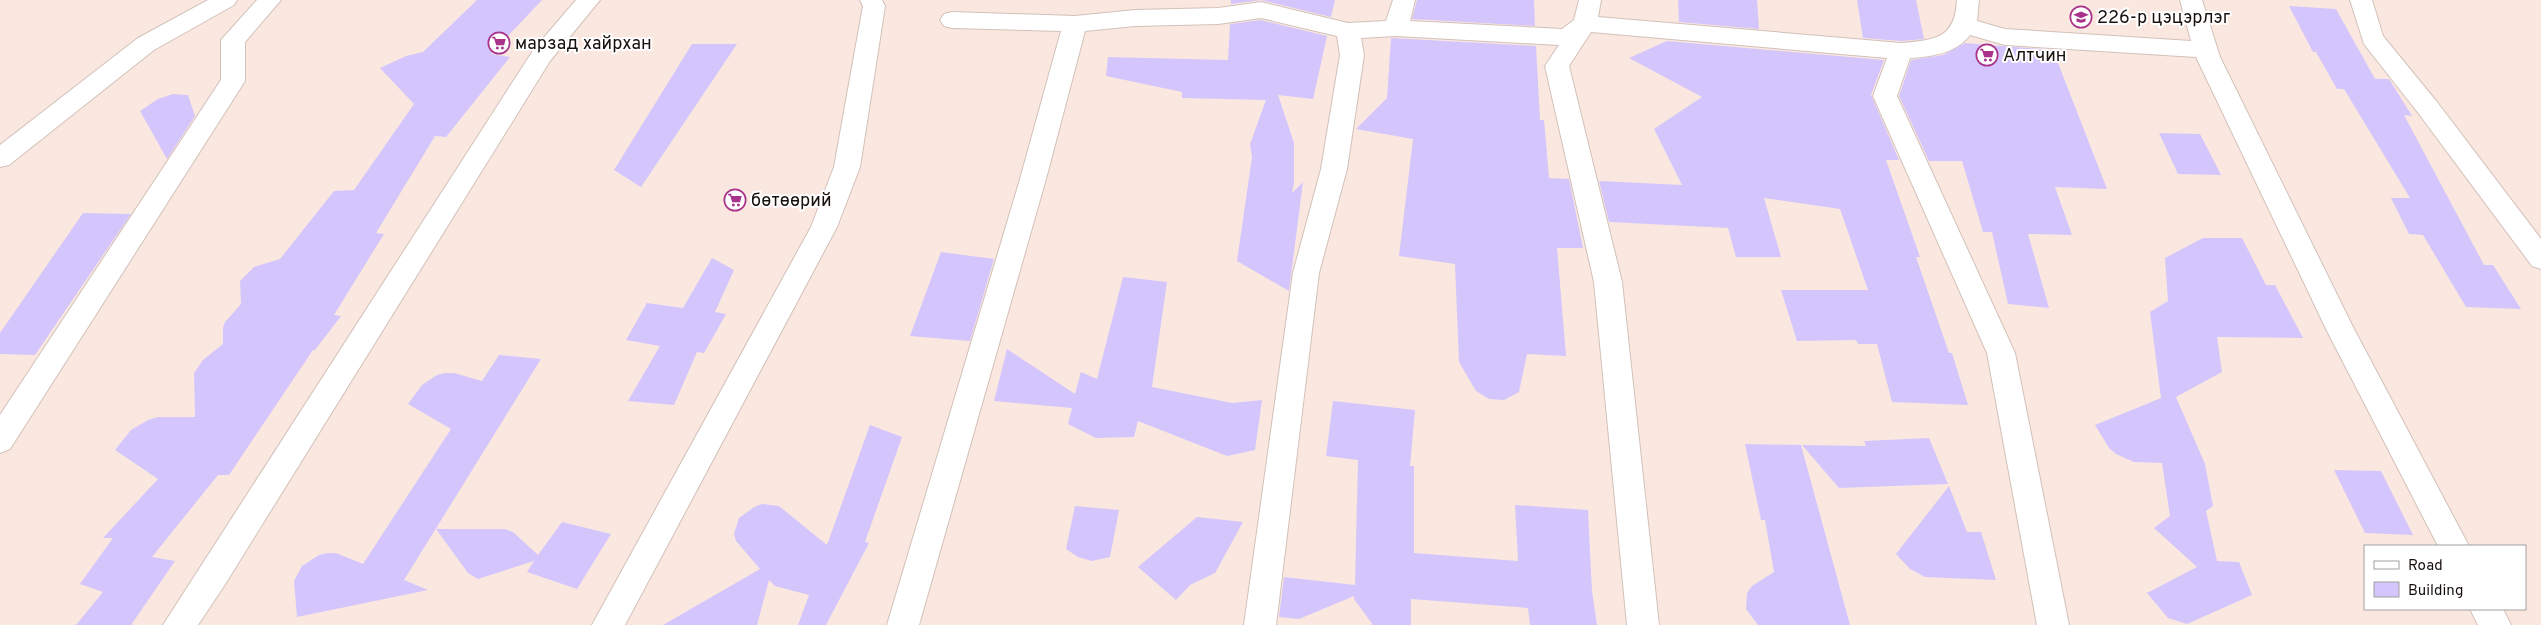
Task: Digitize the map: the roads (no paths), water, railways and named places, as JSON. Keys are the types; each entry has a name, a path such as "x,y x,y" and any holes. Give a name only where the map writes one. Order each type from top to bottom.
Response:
{"street":[{"path":"0,158 146,44 226,0"},
{"path":"0,440 233,81 232,40 270,0"},
{"path":"179,625 213,576 542,55 589,0"},
{"path":"608,625 824,227 847,167 874,6 871,0"},
{"path":"1024,23 1037,0"},
{"path":"1396,28 1404,0"},
{"path":"1588,12 1901,51 1928,50 1958,36 1969,16 1968,0"},
{"path":"2191,0 2206,50 2337,322 2453,545"},
{"path":"2361,0 2372,38 2428,108 2541,259"},
{"path":"952,20 1075,24 1220,8 1261,10 1348,32 1396,28 1566,37 1588,12"},
{"path":"1588,12 1557,66 1576,158 1608,282 1643,625"},
{"path":"903,625 1033,179 1075,24"},
{"path":"1965,26 2005,37 2206,50"},
{"path":"1260,625 1306,273 1334,169 1352,55 1348,32"},
{"path":"1901,51 1885,96 2001,353 2053,625"},
{"path":"2487,610 2495,625"}],"place":[{"name":"226-р цэцэрлэг","path":"2081,17"},
{"name":"марзад хайрхан","path":"499,43"},
{"name":"Алтчин","path":"1987,55"},
{"name":"бөтөөрий","path":"735,200"}]}
